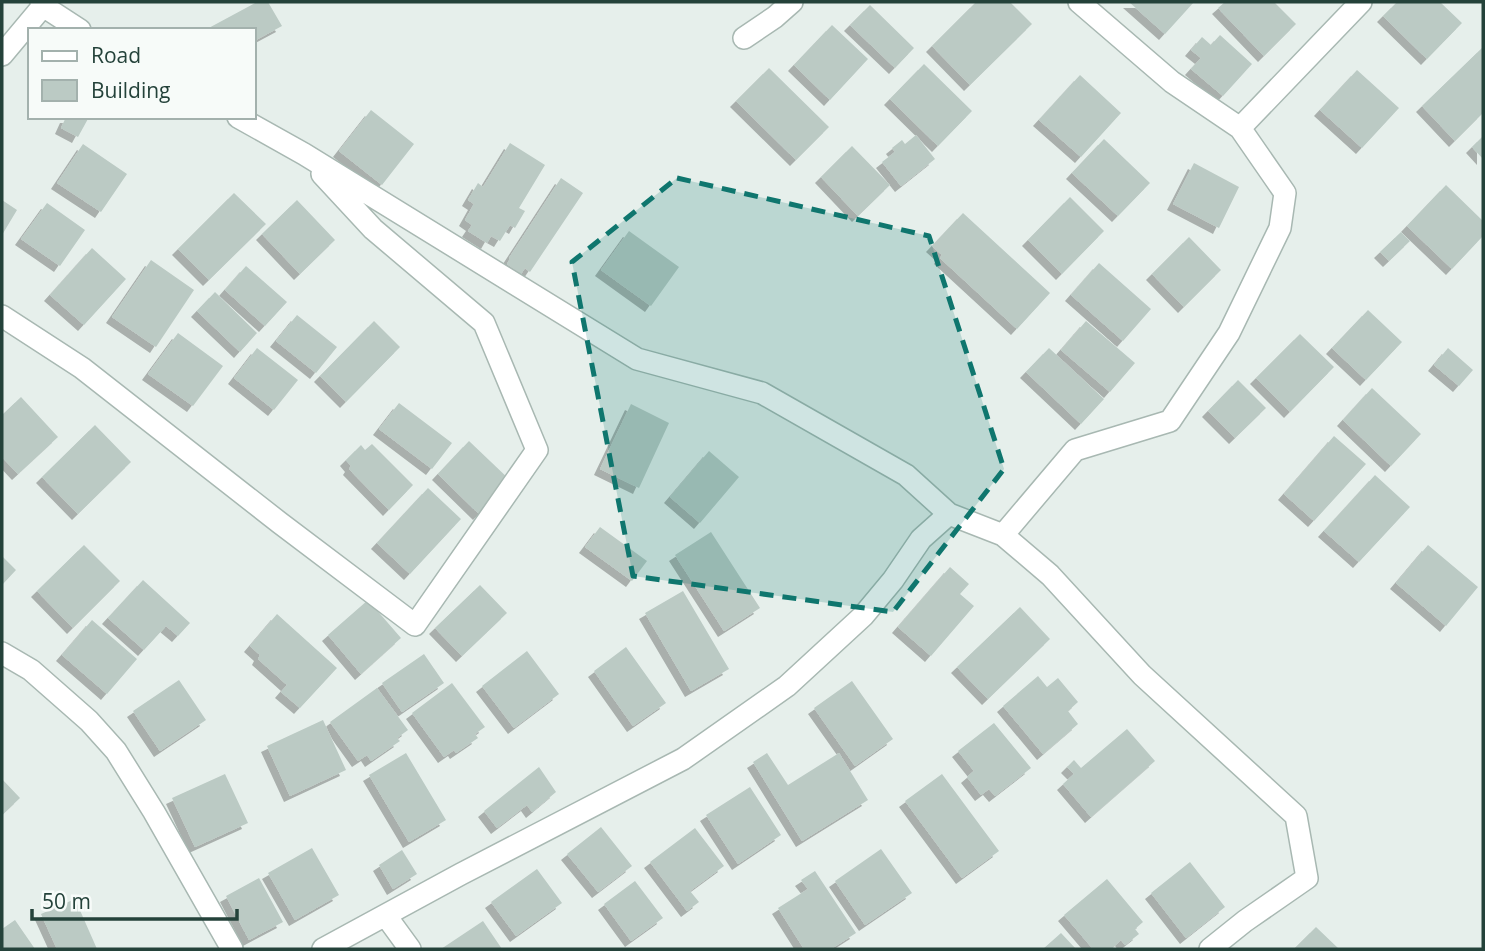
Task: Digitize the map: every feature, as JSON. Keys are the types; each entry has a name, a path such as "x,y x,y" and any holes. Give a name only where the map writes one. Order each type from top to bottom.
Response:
{"street":[{"path":"744,38 775,18 792,2"},
{"path":"1003,535 1075,450 1170,421 1229,333 1280,228 1285,193 1240,128 1172,82 1079,2"},
{"path":"1240,128 1361,2"},
{"path":"2,55 42,4 77,28"},
{"path":"242,119 304,154 637,359 762,393 906,475 949,514 1003,535 1049,575 1142,675 1296,816 1307,878 1210,949"},
{"path":"2,316 82,368 415,625 537,450 484,323 373,229 304,154"},
{"path":"323,949 683,759 786,687 863,615 893,580 922,538 949,514"},
{"path":"2,653 31,670 89,721 116,751 232,949"},
{"path":"386,916 410,949"}],"highlighted area":[{"path":"677,178 929,236 1004,469 893,612 633,576 572,262"}],"building":[{"path":"257,2 268,2 282,26 256,40 256,28 209,28"},
{"path":"976,2 1010,2 1032,24 970,85 932,46"},
{"path":"1129,2 1194,2 1165,34"},
{"path":"1225,2 1274,2 1296,24 1264,56 1218,8"},
{"path":"1397,2 1440,2 1462,23 1427,59 1383,16"},
{"path":"870,5 914,48 895,68 850,25"},
{"path":"832,25 868,59 830,100 794,65"},
{"path":"1220,35 1252,64 1223,96 1191,69 1201,58 1191,50 1202,37 1211,45"},
{"path":"1483,47 1483,113 1455,141 1422,106"},
{"path":"924,64 972,111 938,146 890,99"},
{"path":"769,68 829,127 796,160 736,101"},
{"path":"1357,70 1399,108 1362,148 1320,110"},
{"path":"1080,75 1121,113 1081,157 1039,120"},
{"path":"371,110 414,144 382,185 339,151"},
{"path":"65,119 88,119 78,137 61,128"},
{"path":"916,135 935,159 901,186 882,162 895,152 892,148 902,140 905,144"},
{"path":"1483,136 1483,159 1472,147"},
{"path":"1104,139 1150,183 1118,216 1072,173"},
{"path":"510,143 545,165 519,208 525,211 515,228 510,225 500,241 491,236 487,243 468,231 472,225 465,220 474,204 468,200 478,183 483,187"},
{"path":"83,144 127,174 101,212 57,183"},
{"path":"852,146 890,185 858,216 821,177"},
{"path":"1194,163 1239,187 1219,228 1173,204"},
{"path":"561,178 583,193 530,272 525,268 521,274 507,264 509,258"},
{"path":"1446,185 1483,221 1483,236 1452,269 1407,226"},
{"path":"234,193 266,224 209,280 178,249"},
{"path":"1070,197 1104,231 1062,274 1028,240"},
{"path":"2,200 17,210 2,235"},
{"path":"297,200 335,240 300,274 262,234"},
{"path":"47,203 85,230 60,266 21,239"},
{"path":"963,213 1050,293 1017,329 940,258 942,255 932,246"},
{"path":"629,231 679,267 651,306 601,270"},
{"path":"1401,232 1410,241 1389,261 1380,252"},
{"path":"1189,237 1221,270 1184,307 1152,274"},
{"path":"92,248 126,279 84,325 50,295"},
{"path":"151,260 194,290 156,347 112,317"},
{"path":"1099,263 1151,309 1123,341 1071,295"},
{"path":"246,266 287,302 265,326 225,290"},
{"path":"215,292 257,333 240,352 197,311"},
{"path":"1368,310 1402,342 1366,380 1332,348"},
{"path":"297,315 337,347 316,373 276,341"},
{"path":"374,321 400,347 346,402 320,376"},
{"path":"1086,321 1135,363 1110,392 1061,350"},
{"path":"178,333 223,366 193,406 148,374"},
{"path":"1300,334 1334,367 1290,412 1256,378"},
{"path":"257,348 298,380 274,410 234,378"},
{"path":"1049,348 1104,399 1081,424 1026,372"},
{"path":"1448,348 1473,370 1459,386 1434,365"},
{"path":"1238,380 1266,408 1235,438 1208,411"},
{"path":"1372,388 1421,434 1391,466 1343,420"},
{"path":"21,397 58,437 18,474 2,457 2,415"},
{"path":"399,403 452,443 432,469 379,429"},
{"path":"631,404 669,423 639,488 600,469"},
{"path":"95,425 131,462 78,514 42,477"},
{"path":"1334,436 1366,464 1314,521 1284,494"},
{"path":"469,441 511,481 479,514 438,474"},
{"path":"372,444 413,485 389,510 349,469 351,466 346,460 361,445 365,450"},
{"path":"709,451 739,477 700,523 670,497"},
{"path":"1375,475 1410,507 1359,562 1324,531"},
{"path":"428,488 461,519 410,574 377,543"},
{"path":"600,527 647,561 632,581 585,547"},
{"path":"711,532 760,608 724,631 675,555"},
{"path":"84,545 120,581 73,628 37,591"},
{"path":"1428,545 1478,587 1446,626 1396,583"},
{"path":"2,556 16,570 2,585"},
{"path":"950,567 969,584 960,594 974,606 931,656 898,627"},
{"path":"143,580 190,623 178,636 166,626 144,650 108,618"},
{"path":"480,585 507,613 462,656 435,628"},
{"path":"683,591 729,669 691,691 645,613"},
{"path":"368,600 401,638 361,674 328,635"},
{"path":"1020,607 1050,639 988,699 957,667"},
{"path":"277,614 337,668 300,708 281,692 287,685 258,659 260,655 250,646"},
{"path":"92,620 137,659 107,694 62,655"},
{"path":"626,647 666,703 633,726 594,671"},
{"path":"527,651 559,694 514,728 482,686"},
{"path":"424,654 444,683 402,712 382,683"},
{"path":"1038,676 1047,687 1058,678 1078,702 1068,711 1078,724 1043,754 1003,706"},
{"path":"179,680 206,720 160,751 133,711"},
{"path":"852,681 893,739 855,766 814,708"},
{"path":"452,683 485,727 475,734 478,738 456,753 454,750 444,757 412,713"},
{"path":"377,688 408,730 397,738 400,741 371,761 367,755 358,761 330,722"},
{"path":"323,720 346,770 290,796 267,746"},
{"path":"994,723 1031,768 995,796 989,789 981,795 967,777 974,771 958,751"},
{"path":"1127,729 1155,761 1091,817 1063,784 1074,774 1067,767 1074,760 1081,768"},
{"path":"406,753 446,820 409,842 369,775"},
{"path":"767,753 788,785 839,753 868,800 802,841 753,762"},
{"path":"539,767 556,792 532,812 527,805 497,828 484,811"},
{"path":"225,774 248,823 195,847 172,798"},
{"path":"942,774 999,851 962,878 905,801"},
{"path":"2,779 20,798 2,815"},
{"path":"750,787 781,835 738,864 706,815"},
{"path":"601,827 632,866 598,892 567,854"},
{"path":"695,828 724,866 690,891 699,902 687,911 650,862"},
{"path":"312,848 339,895 295,920 268,873"},
{"path":"881,849 912,893 865,925 835,881"},
{"path":"402,850 417,874 393,889 379,865"},
{"path":"1190,862 1225,907 1186,938 1151,893"},
{"path":"537,869 562,903 516,936 491,902"},
{"path":"815,871 856,933 831,949 804,949 778,908 808,889 801,880"},
{"path":"259,878 283,922 249,940 226,896"},
{"path":"1107,879 1143,922 1135,929 1139,934 1125,945 1121,940 1111,949 1093,949 1064,915"},
{"path":"635,881 663,918 631,941 604,904"},
{"path":"75,899 97,949 57,949 41,914"},
{"path":"15,920 35,949 2,949 2,929"},
{"path":"483,921 502,949 441,949"},
{"path":"1316,927 1339,949 1294,949"},
{"path":"1061,933 1076,949 1043,949"}]}
